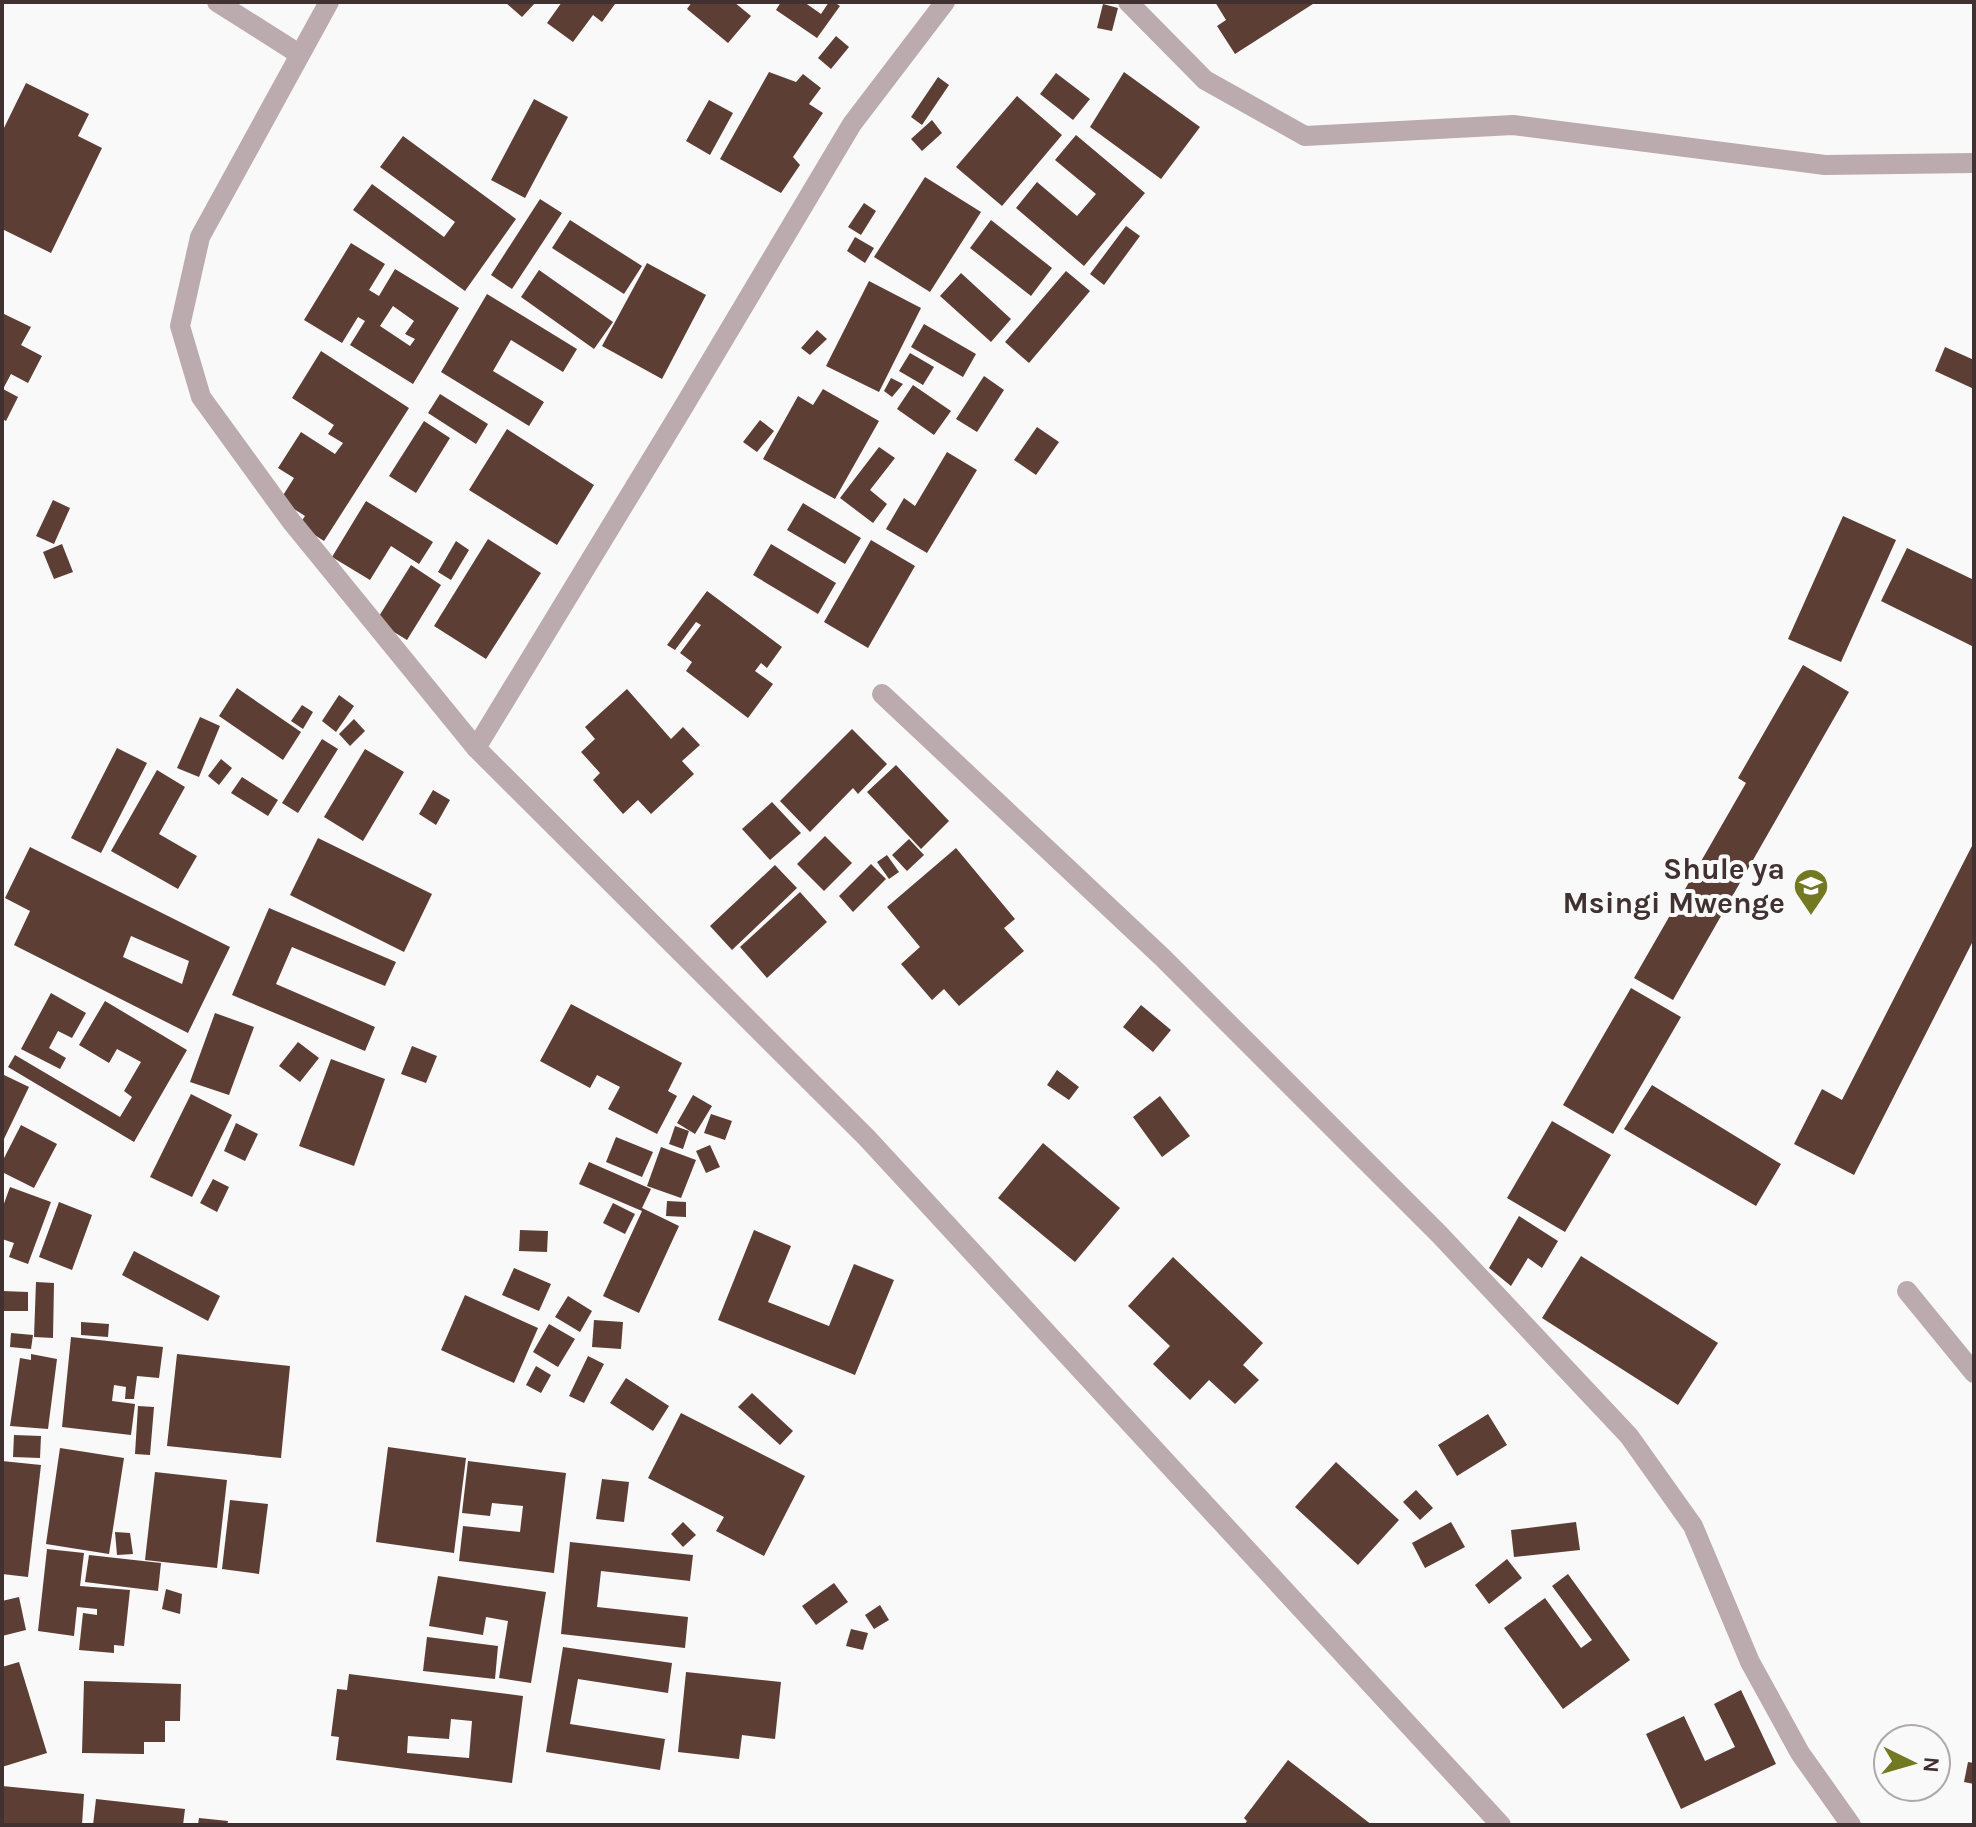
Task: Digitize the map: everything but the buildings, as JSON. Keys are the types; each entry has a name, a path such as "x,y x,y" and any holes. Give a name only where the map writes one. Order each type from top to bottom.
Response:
{"street":[{"path":"217,2 299,54"},
{"path":"329,2 200,237 180,326 201,397 291,521 476,748 867,1138 1501,1825"},
{"path":"476,748 852,124 945,2"},
{"path":"1128,2 1205,80 1305,136 1513,125 1825,165 1974,163"},
{"path":"882,694 1173,968 1440,1235 1629,1436 1693,1526 1750,1662 1800,1753 1851,1825"},
{"path":"1907,1291 1974,1373"}],"place":[{"name":"Shule ya Msingi Mwenge","path":"1811,917"}]}
